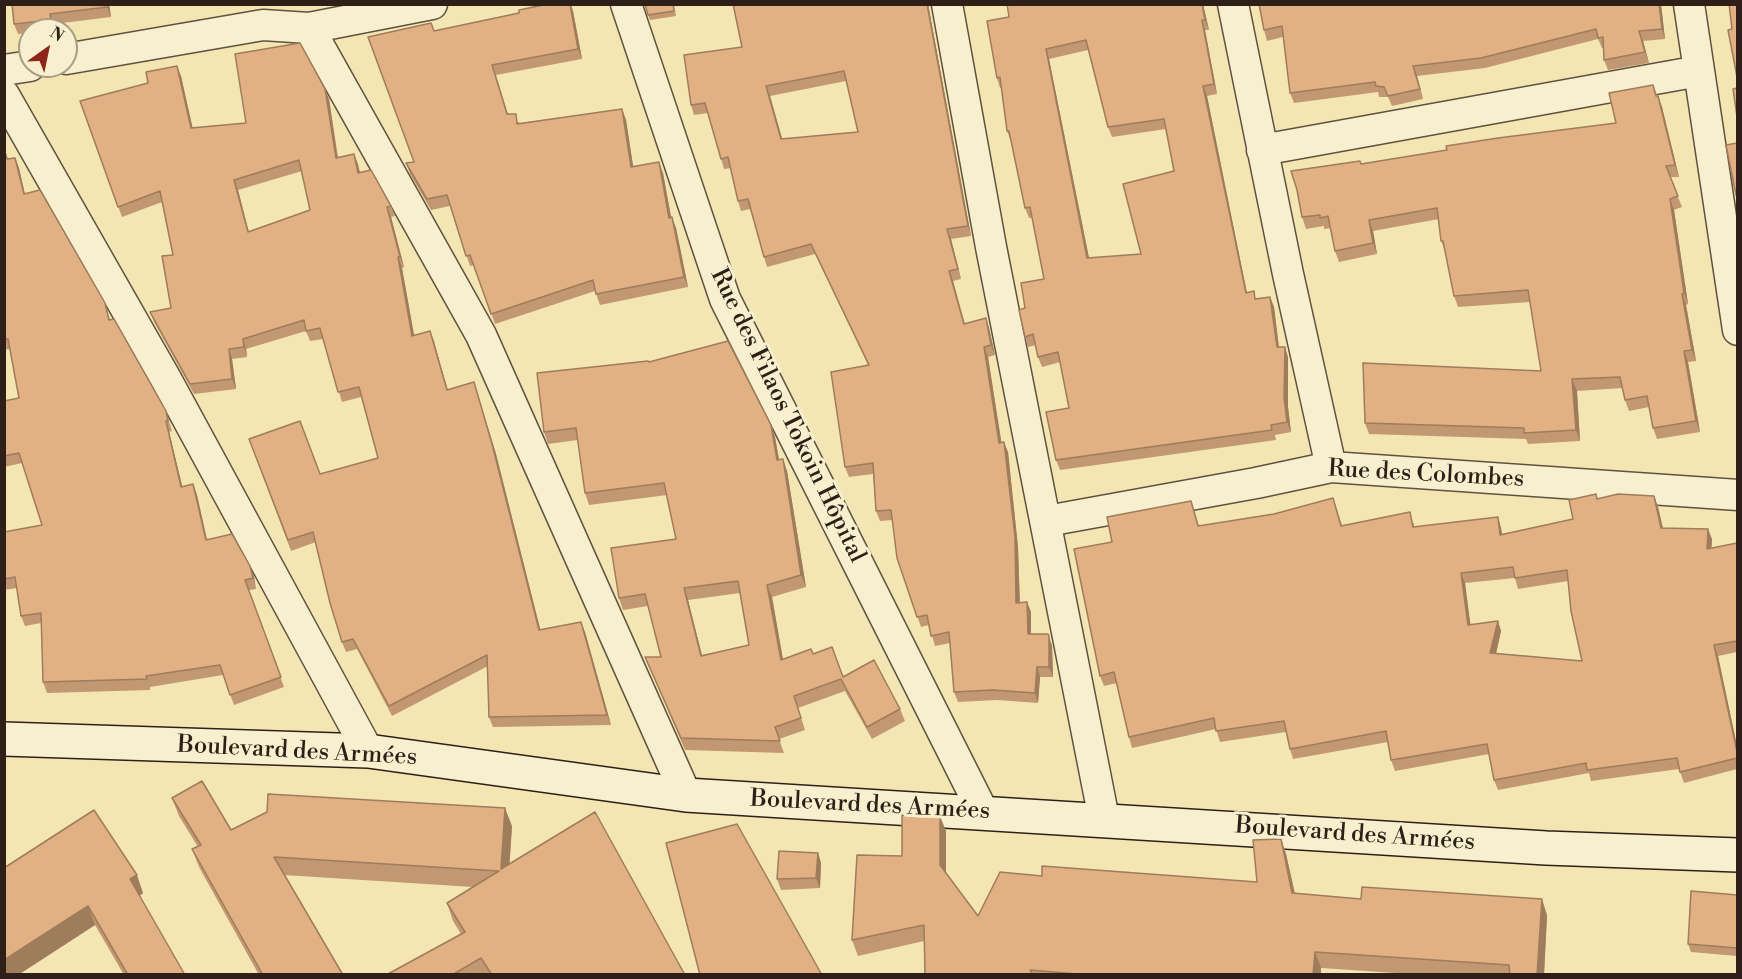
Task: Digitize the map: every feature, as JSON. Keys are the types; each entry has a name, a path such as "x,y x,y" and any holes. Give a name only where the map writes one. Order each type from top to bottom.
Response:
{"main road":[{"name":"Boulevard des Armées","path":"7,735 368,751 686,795 1546,848 1737,855"}],"street":[{"path":"78,56 261,15 309,28 432,4"},
{"name":"Rue des Filaos Tokoin Hôpital","path":"626,4 725,299 983,813"},
{"path":"947,4 1104,819"},
{"path":"1233,4 1262,150 1331,467"},
{"path":"1689,4 1737,330"},
{"path":"309,28 481,334 686,795"},
{"path":"1262,150 1698,71"},
{"path":"4,95 166,379 368,751"},
{"name":"Rue des Colombes","path":"1047,521 1331,467 1737,495"}],"building":[{"path":"12,4 107,4 107,7 50,14 51,18 18,18 18,24 14,24"},
{"path":"548,4 570,4 578,49 492,65 507,114 516,114 517,124 622,109 631,167 659,162 669,218 672,217 684,277 596,294 593,280 491,314 470,255 466,256 447,195 427,199 406,163 414,162 368,37 431,23 434,31 519,13 519,10"},
{"path":"645,4 673,4 674,11 648,15"},
{"path":"733,4 927,4 968,226 947,229 958,269 949,271 964,324 986,318 991,345 984,347 999,443 1004,442 1015,537 1016,603 1027,602 1028,634 1048,634 1049,636 1049,667 1037,667 1035,693 993,690 954,692 949,632 931,636 927,615 917,617 897,558 891,510 876,511 873,463 845,467 831,372 869,365 811,244 764,257 748,199 738,201 728,157 721,159 705,103 691,105 684,55 742,47","holes":["844,71 858,132 781,139 766,86"]},
{"path":"1007,4 1202,4 1205,20 1202,20 1214,84 1203,86 1246,293 1254,291 1255,299 1270,297 1277,347 1285,347 1284,397 1287,422 1271,425 1272,430 1056,460 1046,412 1069,408 1058,352 1038,357 1033,334 1025,337 1019,310 1025,308 1021,283 1044,279 1030,207 1025,208 1009,131 1007,131 1000,77 997,78 987,21 1009,17","holes":["1086,40 1108,127 1164,119 1174,171 1123,184 1141,254 1087,258 1046,49"]},
{"path":"1259,4 1659,4 1662,29 1639,31 1645,52 1604,60 1603,37 1598,38 1596,29 1481,58 1413,66 1420,89 1388,96 1384,87 1376,86 1375,82 1290,93 1282,26 1264,30"},
{"path":"1729,4 1737,4 1737,77 1728,30 1732,29"},
{"path":"300,43 325,89 336,158 354,154 358,173 371,170 391,206 387,207 400,257 398,257 412,336 430,331 447,390 474,382 539,630 581,622 607,715 489,717 487,655 389,706 353,639 342,642 313,532 288,540 249,439 300,421 320,474 378,458 359,387 338,392 320,328 306,331 304,320 243,339 244,347 229,349 232,379 190,384 150,312 171,308 162,256 173,255 160,191 118,207 80,101 148,83 146,72 177,66 191,128 246,123 235,54","holes":["299,160 310,210 248,232 234,180"]},
{"path":"1653,85 1656,96 1658,96 1675,165 1666,166 1678,196 1670,199 1684,293 1682,294 1692,350 1684,351 1696,421 1653,428 1647,396 1625,400 1620,377 1572,379 1576,430 1524,433 1524,428 1365,423 1363,363 1541,371 1528,290 1454,296 1443,241 1441,241 1437,208 1369,220 1373,243 1335,251 1328,216 1302,217 1291,171 1360,161 1361,164 1447,150 1446,146 1616,123 1609,93"},
{"path":"1737,88 1737,117 1733,89"},
{"path":"1737,143 1737,194 1736,195 1726,145"},
{"path":"4,150 7,159 15,158 24,194 40,190 105,303 109,320 114,319 166,411 168,421 166,421 181,487 193,484 206,540 232,534 250,566 253,578 245,580 281,677 230,695 220,665 146,676 147,679 43,682 41,613 21,616 15,577 4,579 4,532 42,525 19,453 4,456 4,401 19,398 8,339 4,339"},
{"path":"728,341 771,425 777,460 783,459 801,575 767,585 781,660 811,649 813,654 832,647 843,677 874,660 900,709 867,727 841,679 794,696 801,718 775,727 780,741 681,738 645,657 661,657 645,594 619,598 611,548 676,539 664,483 585,493 576,428 544,432 537,373 649,362","holes":["738,581 749,645 701,656 684,588"]},
{"path":"1596,494 1597,499 1618,494 1654,496 1661,528 1708,529 1707,549 1737,543 1737,641 1714,645 1737,758 1680,772 1677,758 1587,770 1586,763 1494,780 1487,744 1391,760 1386,731 1290,749 1284,721 1216,731 1214,718 1129,737 1114,672 1100,676 1074,549 1112,542 1107,517 1191,501 1198,526 1274,514 1333,498 1341,526 1410,512 1413,527 1498,517 1500,535 1573,519 1569,500","holes":["1513,567 1515,578 1567,570 1571,611 1582,661 1490,653 1498,621 1468,625 1461,573"]},
{"path":"202,781 231,830 267,812 268,794 505,808 501,869 595,812 685,975 492,975 481,958 452,975 386,975 465,932 447,903 499,871 274,857 343,975 263,975 192,849 201,845 172,798"},
{"path":"94,810 137,875 130,879 185,975 128,975 88,906 4,960 4,868"},
{"path":"902,815 940,816 940,865 978,916 1000,872 1042,876 1042,866 1257,882 1253,840 1281,839 1292,893 1361,899 1362,887 1542,899 1537,975 1510,975 1509,965 1315,952 1313,975 1090,975 1030,970 1033,975 925,975 924,925 852,940 857,855 902,856"},
{"path":"737,824 822,975 700,975 666,843"},
{"path":"779,851 818,853 816,878 777,879"},
{"path":"1691,891 1737,895 1737,948 1688,944"}]}
